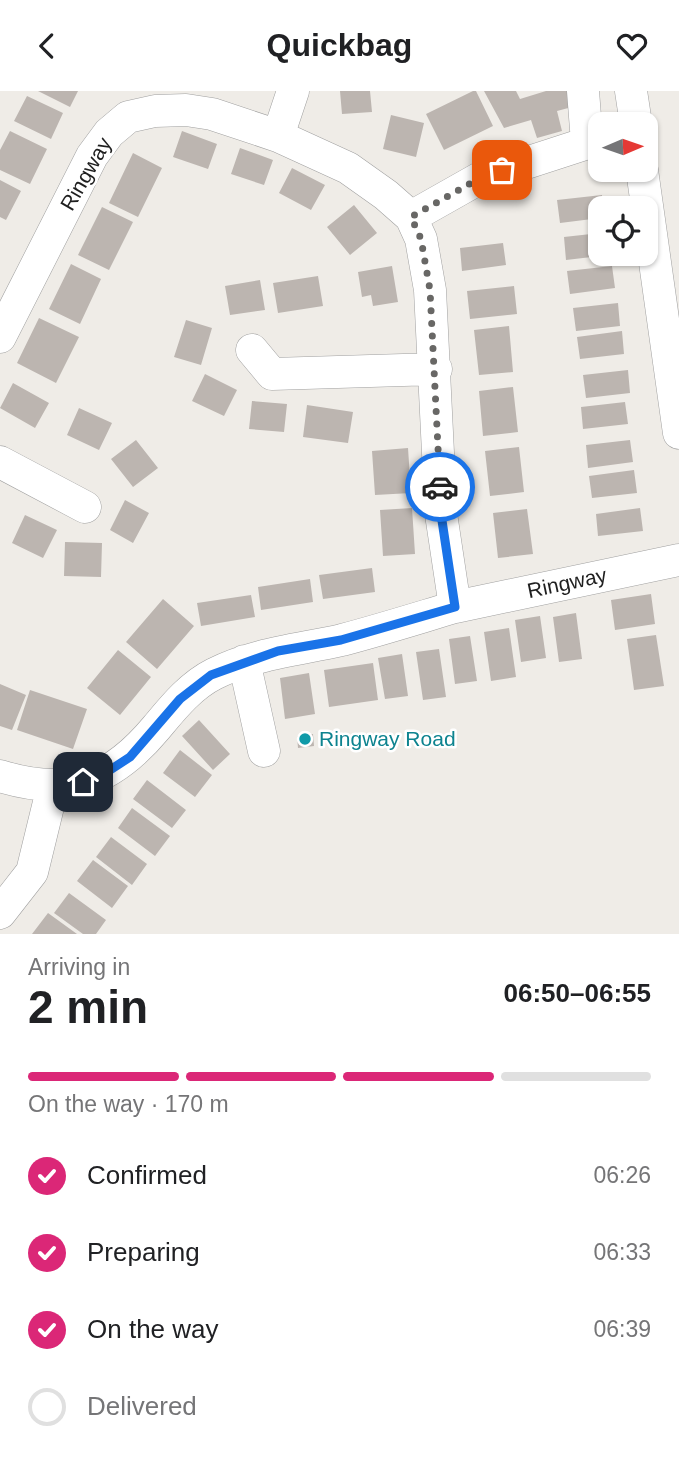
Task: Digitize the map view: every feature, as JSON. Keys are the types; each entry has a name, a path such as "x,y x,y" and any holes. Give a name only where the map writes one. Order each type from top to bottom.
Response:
{"street":[{"path":"278,135 293,91"},
{"path":"583,91 588,113"},
{"path":"631,91 634,112"},
{"name":"Ringway","path":"0,337 92,156 109,133 128,117 155,111 186,110 212,114 278,135 348,168 411,217 421,239 430,290 436,369 441,514 455,607"},
{"path":"411,217 480,178 588,142"},
{"path":"644,182 676,390 679,433"},
{"path":"252,351 272,374 436,369"},
{"path":"0,462 85,507"},
{"name":"Ringway","path":"0,776 20,783 53,786 83,782 107,772 130,757 180,699 211,675 244,661 278,651 341,640 455,607 679,560"},
{"path":"244,661 264,751"},
{"path":"0,913 32,872 53,786"}],"building":[{"path":"38,91 78,91 70,107"},
{"path":"340,91 370,91 372,112 342,114"},
{"path":"476,91 493,126 444,150 426,114"},
{"path":"484,91 516,91 520,99 546,91 568,91 572,107 557,111 562,131 537,138 531,120 504,128"},
{"path":"27,96 63,113 51,139 14,121"},
{"path":"391,115 424,123 416,157 383,149"},
{"path":"10,131 47,149 30,184 0,170 0,150"},
{"path":"182,131 217,144 208,169 173,157"},
{"path":"240,148 273,160 264,185 231,174"},
{"path":"133,153 162,168 138,217 109,203"},
{"path":"292,168 325,185 311,210 279,193"},
{"path":"0,180 21,191 6,220 0,217"},
{"path":"588,197 588,220 560,223 557,200"},
{"path":"354,205 377,233 350,255 327,227"},
{"path":"102,207 133,222 109,270 78,255"},
{"path":"588,234 588,257 566,260 564,237"},
{"path":"503,243 506,265 462,271 460,248"},
{"path":"71,264 101,279 80,324 49,309"},
{"path":"392,266 398,302 373,306 371,295 362,297 358,272"},
{"path":"612,266 615,288 570,294 567,271"},
{"path":"318,276 323,306 278,313 273,283"},
{"path":"260,280 265,310 230,315 225,286"},
{"path":"514,286 517,314 470,319 467,291"},
{"path":"618,303 620,326 576,331 573,308"},
{"path":"39,318 79,337 56,383 17,363"},
{"path":"186,320 212,328 201,365 174,357"},
{"path":"509,326 513,372 479,375 474,330"},
{"path":"622,331 624,354 580,359 577,337"},
{"path":"628,370 630,393 586,398 583,375"},
{"path":"205,374 237,390 224,416 192,401"},
{"path":"13,383 49,403 35,428 0,408"},
{"path":"513,387 518,432 483,436 479,391"},
{"path":"252,401 287,404 284,432 249,429"},
{"path":"625,402 628,424 583,429 581,407"},
{"path":"307,405 353,412 348,443 303,437"},
{"path":"79,408 112,423 99,450 67,435"},
{"path":"136,440 158,468 133,487 111,459"},
{"path":"630,440 633,462 588,468 586,445"},
{"path":"519,447 524,492 490,496 485,451"},
{"path":"408,448 411,493 375,495 372,451"},
{"path":"634,470 637,493 592,498 589,476"},
{"path":"125,500 149,513 133,543 110,530"},
{"path":"412,508 415,554 383,556 380,510"},
{"path":"640,508 643,531 598,536 596,514"},
{"path":"527,509 533,554 498,558 493,513"},
{"path":"25,515 57,530 43,558 12,543"},
{"path":"65,542 102,543 101,577 64,576"},
{"path":"372,568 375,592 323,599 319,575"},
{"path":"310,579 313,602 261,610 258,587"},
{"path":"651,594 655,624 615,630 611,600"},
{"path":"251,595 255,617 201,626 197,603"},
{"path":"163,599 194,626 157,669 126,642"},
{"path":"576,613 582,659 559,662 553,617"},
{"path":"540,616 546,658 521,662 515,620"},
{"path":"509,628 516,677 491,681 484,632"},
{"path":"656,635 664,686 634,690 627,639"},
{"path":"470,636 477,681 455,684 449,639"},
{"path":"439,649 446,697 423,700 416,652"},
{"path":"118,650 151,677 120,715 87,688"},
{"path":"402,654 408,696 385,699 378,658"},
{"path":"373,663 378,700 329,707 324,670"},
{"path":"309,673 315,714 285,719 280,678"},
{"path":"0,684 26,695 12,730 0,726"},
{"path":"30,690 87,709 73,749 17,730"},
{"path":"199,720 230,754 213,770 182,736"},
{"name":"Ringway Road","path":"313,734 314,746 298,748 297,736"},
{"path":"180,750 212,775 195,797 163,773"},
{"path":"147,780 186,810 172,828 133,799"},
{"path":"132,808 170,836 155,856 118,828"},
{"path":"111,837 147,864 132,885 96,857"},
{"path":"93,860 128,886 112,908 77,881"},
{"path":"69,893 106,920 96,934 83,934 54,913"},
{"path":"48,913 77,934 32,934"}],"way so far":[{"path":"440,487 430,290 421,239 411,217 480,178 502,170"}],"place":[{"name":"Ringway Road","path":"305,739"}],"route":[{"path":"83,782 107,772 130,757 180,699 211,675 278,651 341,640 455,607 441,514 440,487"}]}
